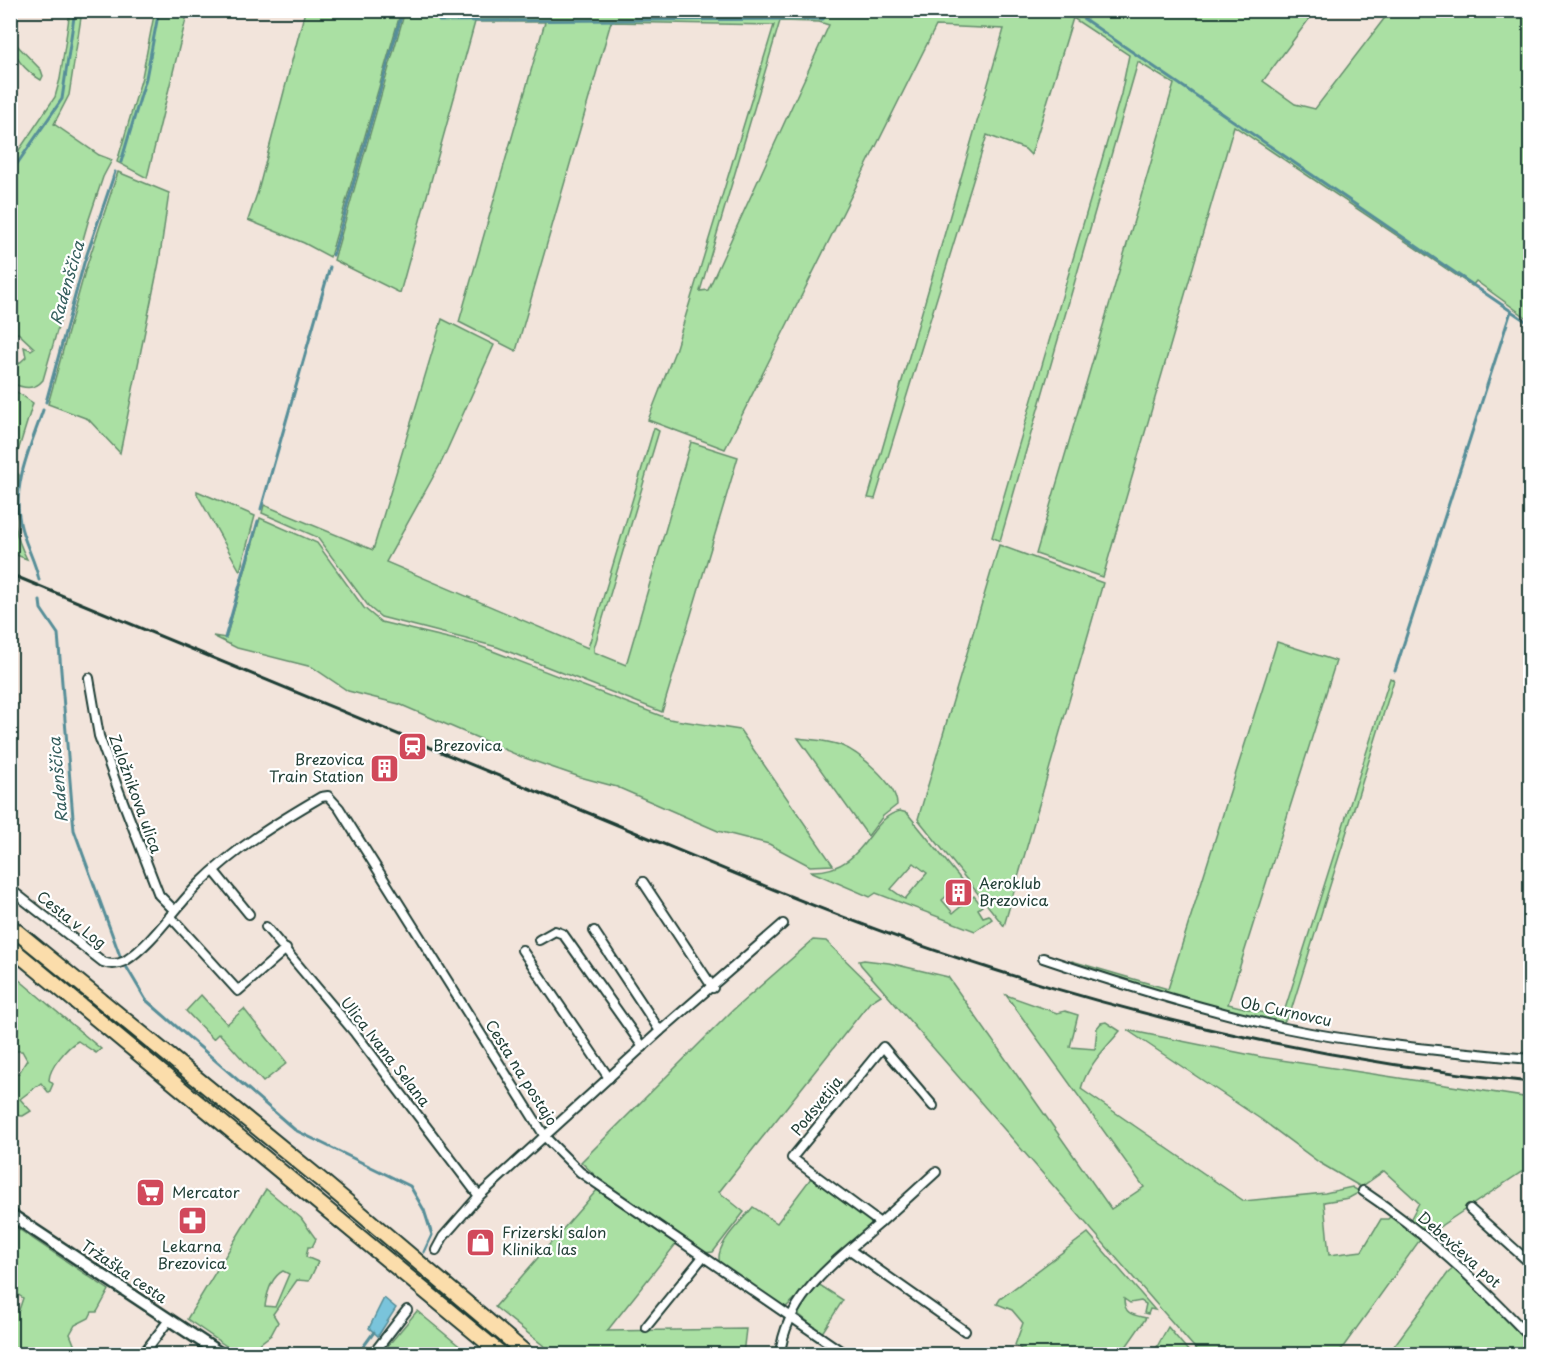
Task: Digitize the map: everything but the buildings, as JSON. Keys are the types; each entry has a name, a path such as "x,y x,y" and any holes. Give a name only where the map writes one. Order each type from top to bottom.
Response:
{"highway":[{"path":"10,926 311,1172 527,1354"},
{"path":"10,947 501,1354"}],"main road":[{"name":"Tržaška cesta","path":"10,1214 221,1354"}],"street":[{"name":"Založnikova ulica","path":"89,678 99,736 148,872 159,895 172,913 238,991 286,949"},
{"name":"Cesta na postajo","path":"214,871 286,817 321,796 333,800 546,1137 580,1172 702,1258 845,1354"},
{"path":"172,913 214,871 249,914"},
{"path":"643,882 713,988"},
{"name":"Cesta v Log","path":"10,889 103,962 122,962 172,913"},
{"path":"436,1250 443,1237 479,1196 660,1031 713,988 783,924"},
{"name":"Ulica Ivana Selana","path":"266,927 355,1033 479,1196"},
{"path":"539,940 555,931 563,934 643,1047"},
{"path":"594,931 660,1031"},
{"path":"522,950 609,1078"},
{"name":"Ob Curnovcu","path":"1043,958 1164,997 1285,1028 1401,1045 1530,1059"},
{"name":"Podsvetija","path":"880,1223 792,1158 883,1047 933,1106"},
{"path":"780,1354 789,1316 811,1287 936,1172"},
{"name":"Debevčeva pot","path":"1363,1191 1424,1235 1483,1288 1530,1337"},
{"path":"1470,1209 1530,1263"},
{"path":"850,1250 965,1331"},
{"path":"646,1327 702,1258"},
{"path":"373,1354 407,1310"},
{"path":"143,1354 169,1320"}],"green space":[{"path":"155,10 188,11 147,178 117,162 142,77"},
{"path":"70,11 82,11 69,95 54,124 99,155 112,160 103,177 88,222 43,380 36,386 24,387 11,383 11,371 26,357 24,347 31,350 34,348 18,333 11,336 11,162 55,97 60,79"},
{"path":"305,11 401,11 330,257 304,243 248,220 258,191"},
{"path":"405,11 1315,11 1263,81 1295,104 1315,109 1390,11 1530,11 1530,320 1476,281 1472,286 1234,126 1103,577 1036,554 1174,84 1138,62 1000,541 992,537 1121,94 1129,55 1073,18 1031,155 1025,149 987,135 875,499 868,498 1004,29 936,26 725,449 648,420 675,351 774,25 611,22 516,351 459,322 545,22 475,22 400,293 334,260","holes":["780,21 819,22 829,25 708,290 700,291"]},
{"path":"11,39 41,70 43,76 41,80 20,63 13,51"},
{"path":"118,172 169,193 159,262 120,453 88,419 48,404 85,271"},
{"path":"442,319 494,345 442,461 386,562 588,648 654,428 659,431 594,648 594,652 626,665 691,442 738,457 662,712 497,647 381,617 369,607 317,537 262,513 264,505 373,550"},
{"path":"11,388 33,403 11,474"},
{"path":"16,472 19,475 15,517 17,535 27,559 11,553 11,489"},
{"path":"197,491 255,516 240,571 197,494"},
{"path":"260,518 317,543 364,608 381,622 477,645 669,719 740,730 833,865 810,866 769,844 718,831 617,787 522,757 399,704 348,691 312,667 237,648 213,636 226,638"},
{"path":"999,545 1103,583 1004,926 918,819"},
{"path":"1277,642 1336,661 1228,1004 1277,1016 1281,1016 1285,1009 1390,678 1394,680 1290,1014 1282,1024 1171,997 1066,964 1072,961 1168,989"},
{"path":"798,738 830,742 848,749 876,770 891,788 897,805 883,816 868,836"},
{"path":"900,811 907,813 963,882 942,900 953,913 974,896 982,906 978,909 983,917 989,915 992,919 975,931 876,893 870,897 810,871 829,869 843,863 855,854 889,815","holes":["914,863 927,873 905,899 891,889"]},
{"path":"813,940 826,941 881,995 870,1002 719,1192 744,1212 713,1252 703,1253 602,1182 581,1162 733,1010"},
{"path":"859,961 889,963 948,977 1111,1209 1144,1187 1006,995 1057,1013 1065,1011 1078,1015 1070,1047 1095,1049 1097,1028 1101,1023 1106,1022 1120,1031 1092,1065 1081,1089 1244,1201 1325,1193 1352,1187 1360,1192 1349,1198 1324,1202 1329,1255 1362,1251 1381,1219 1388,1219 1393,1214 1422,1237 1338,1354 1200,1354 861,965"},
{"path":"11,973 101,1049 96,1053 78,1041 69,1048 52,1070 49,1080 53,1084 49,1093 41,1083 20,1099 31,1111 23,1116 11,1115 11,1078 19,1073 27,1060 22,1051 11,1051"},
{"path":"201,995 227,1024 244,1009 287,1063 263,1082 219,1033 213,1039 186,1011"},
{"path":"1127,1030 1261,1057 1530,1098 1530,1172 1526,1169 1442,1225 1431,1235 1428,1234 1410,1220 1419,1203 1384,1171 1361,1187 1320,1163 1262,1120"},
{"path":"811,1178 874,1222 874,1225 785,1308 720,1263 719,1256 725,1241 753,1207 777,1223"},
{"path":"266,1189 301,1218 316,1239 312,1247 308,1247 306,1257 318,1262 309,1281 297,1280 273,1314 278,1322 271,1335 251,1350 243,1346 232,1350 187,1319","holes":["283,1271 289,1274 275,1307 265,1306 268,1291 275,1277"]},
{"path":"597,1190 676,1244 607,1331 746,1329 743,1354 554,1354 495,1307"},
{"path":"11,1224 109,1290 97,1312 92,1312 89,1318 75,1325 70,1334 78,1354 11,1354 11,1305 19,1310 23,1298 11,1290"},
{"path":"1088,1233 1155,1310 1150,1309 1148,1314 1144,1313 1146,1304 1141,1301 1130,1303 1124,1299 1128,1311 1146,1318 1121,1354 1028,1354 1015,1345 1023,1323 1012,1310 997,1304 1000,1299"},
{"path":"1455,1267 1481,1290 1530,1342 1530,1354 1388,1354 1448,1273"},
{"path":"818,1284 843,1300 822,1333 797,1313"},
{"path":"417,1311 469,1354 381,1354"},
{"path":"1168,1327 1190,1353 1189,1354 1153,1354"}],"water":[{"path":"384,1298 396,1308 378,1336 369,1328"}],"waterway":[{"path":"10,174 62,99 75,10"},
{"name":"Radenščica","path":"121,162 146,78 159,10"},
{"path":"333,255 403,10"},
{"path":"439,21 823,19 828,10"},
{"path":"1071,10 1530,324"},
{"name":"Radenščica","path":"46,402 84,263 115,172"},
{"path":"261,509 330,267"},
{"path":"1395,671 1511,311"},
{"name":"Radenščica","path":"39,580 24,538 18,508 24,465 43,410"},
{"path":"225,638 258,521"},
{"path":"40,601 41,609 58,634 74,830 120,956 146,1000 295,1130 410,1186 424,1210 432,1235 424,1252"},
{"path":"358,1354 374,1332"}],"railway":[{"path":"10,574 777,891 921,946 1039,984 1247,1037 1388,1064 1530,1082"}],"place":[{"name":"Brezovica","path":"412,746"},
{"name":"Brezovica Train Station","path":"385,769"},
{"name":"Aeroklub Brezovica","path":"958,893"},
{"name":"Mercator","path":"151,1193"},
{"name":"Lekarna Brezovica","path":"192,1220"},
{"name":"Frizerski salon Klinika las","path":"481,1242"}]}
